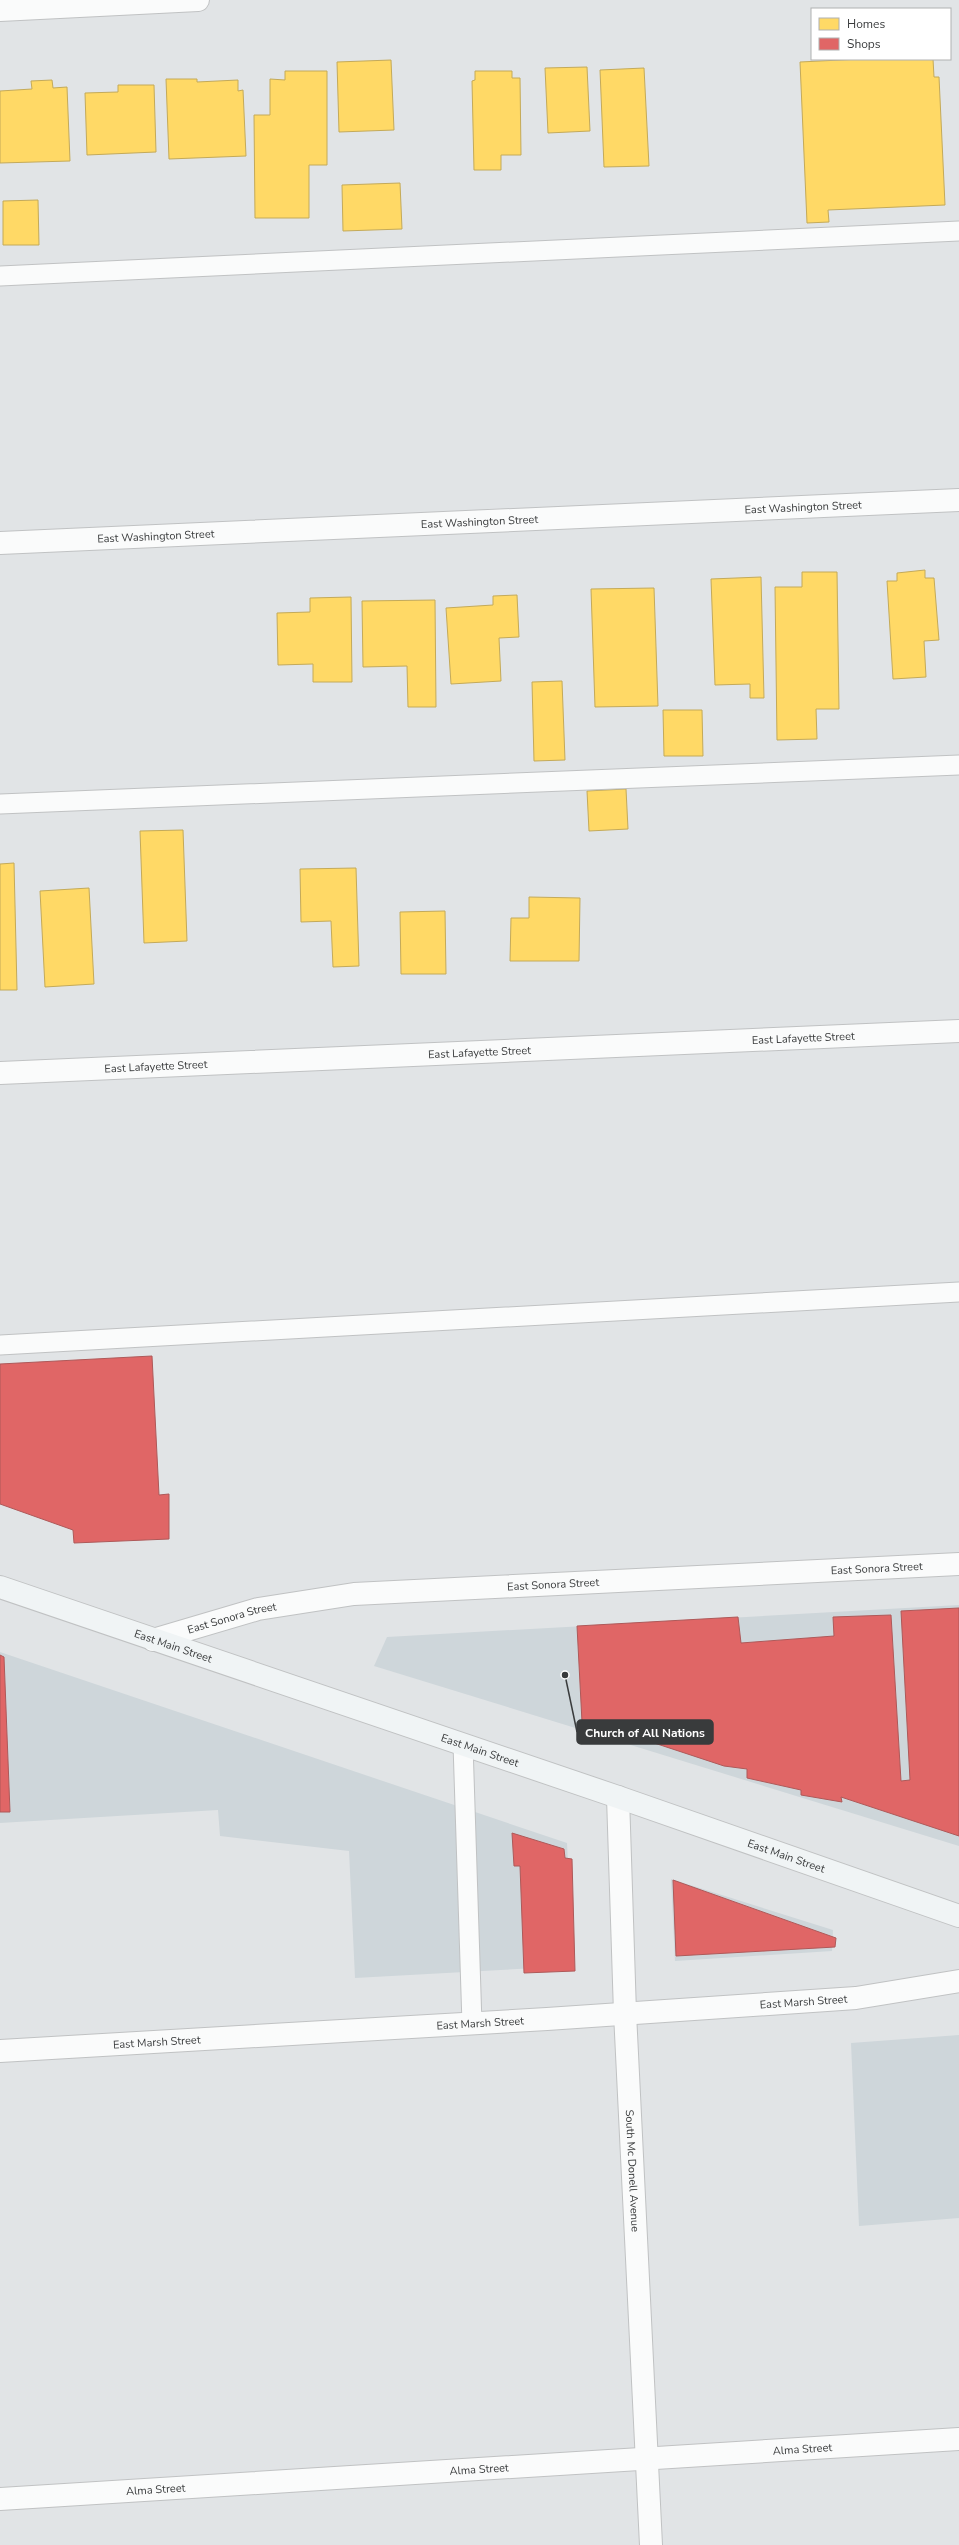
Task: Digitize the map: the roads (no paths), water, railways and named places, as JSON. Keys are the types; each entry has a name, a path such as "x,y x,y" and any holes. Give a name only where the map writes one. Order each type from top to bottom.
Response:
{"main road":[{"name":"East Main Street","path":"0,1587 618,1797 959,1916"}],"street":[{"path":"0,10 198,0"},
{"name":"East Washington Street","path":"0,543 959,500"},
{"name":"East Lafayette Street","path":"0,1073 959,1031"},
{"name":"East Sonora Street","path":"154,1640 258,1609 354,1594 959,1564"},
{"name":"South Mc Donell Avenue","path":"618,1797 625,2013 651,2545"},
{"name":"East Marsh Street","path":"0,2051 472,2024 856,1998 959,1981"},
{"name":"Alma Street","path":"0,2499 959,2439"}],"lane":[{"path":"0,276 959,231"},
{"path":"0,804 959,765"},
{"path":"0,1344 959,1292"},
{"path":"463,1744 472,2024"}],"place":[{"name":"Church of All Nations","path":"565,1675"}]}
